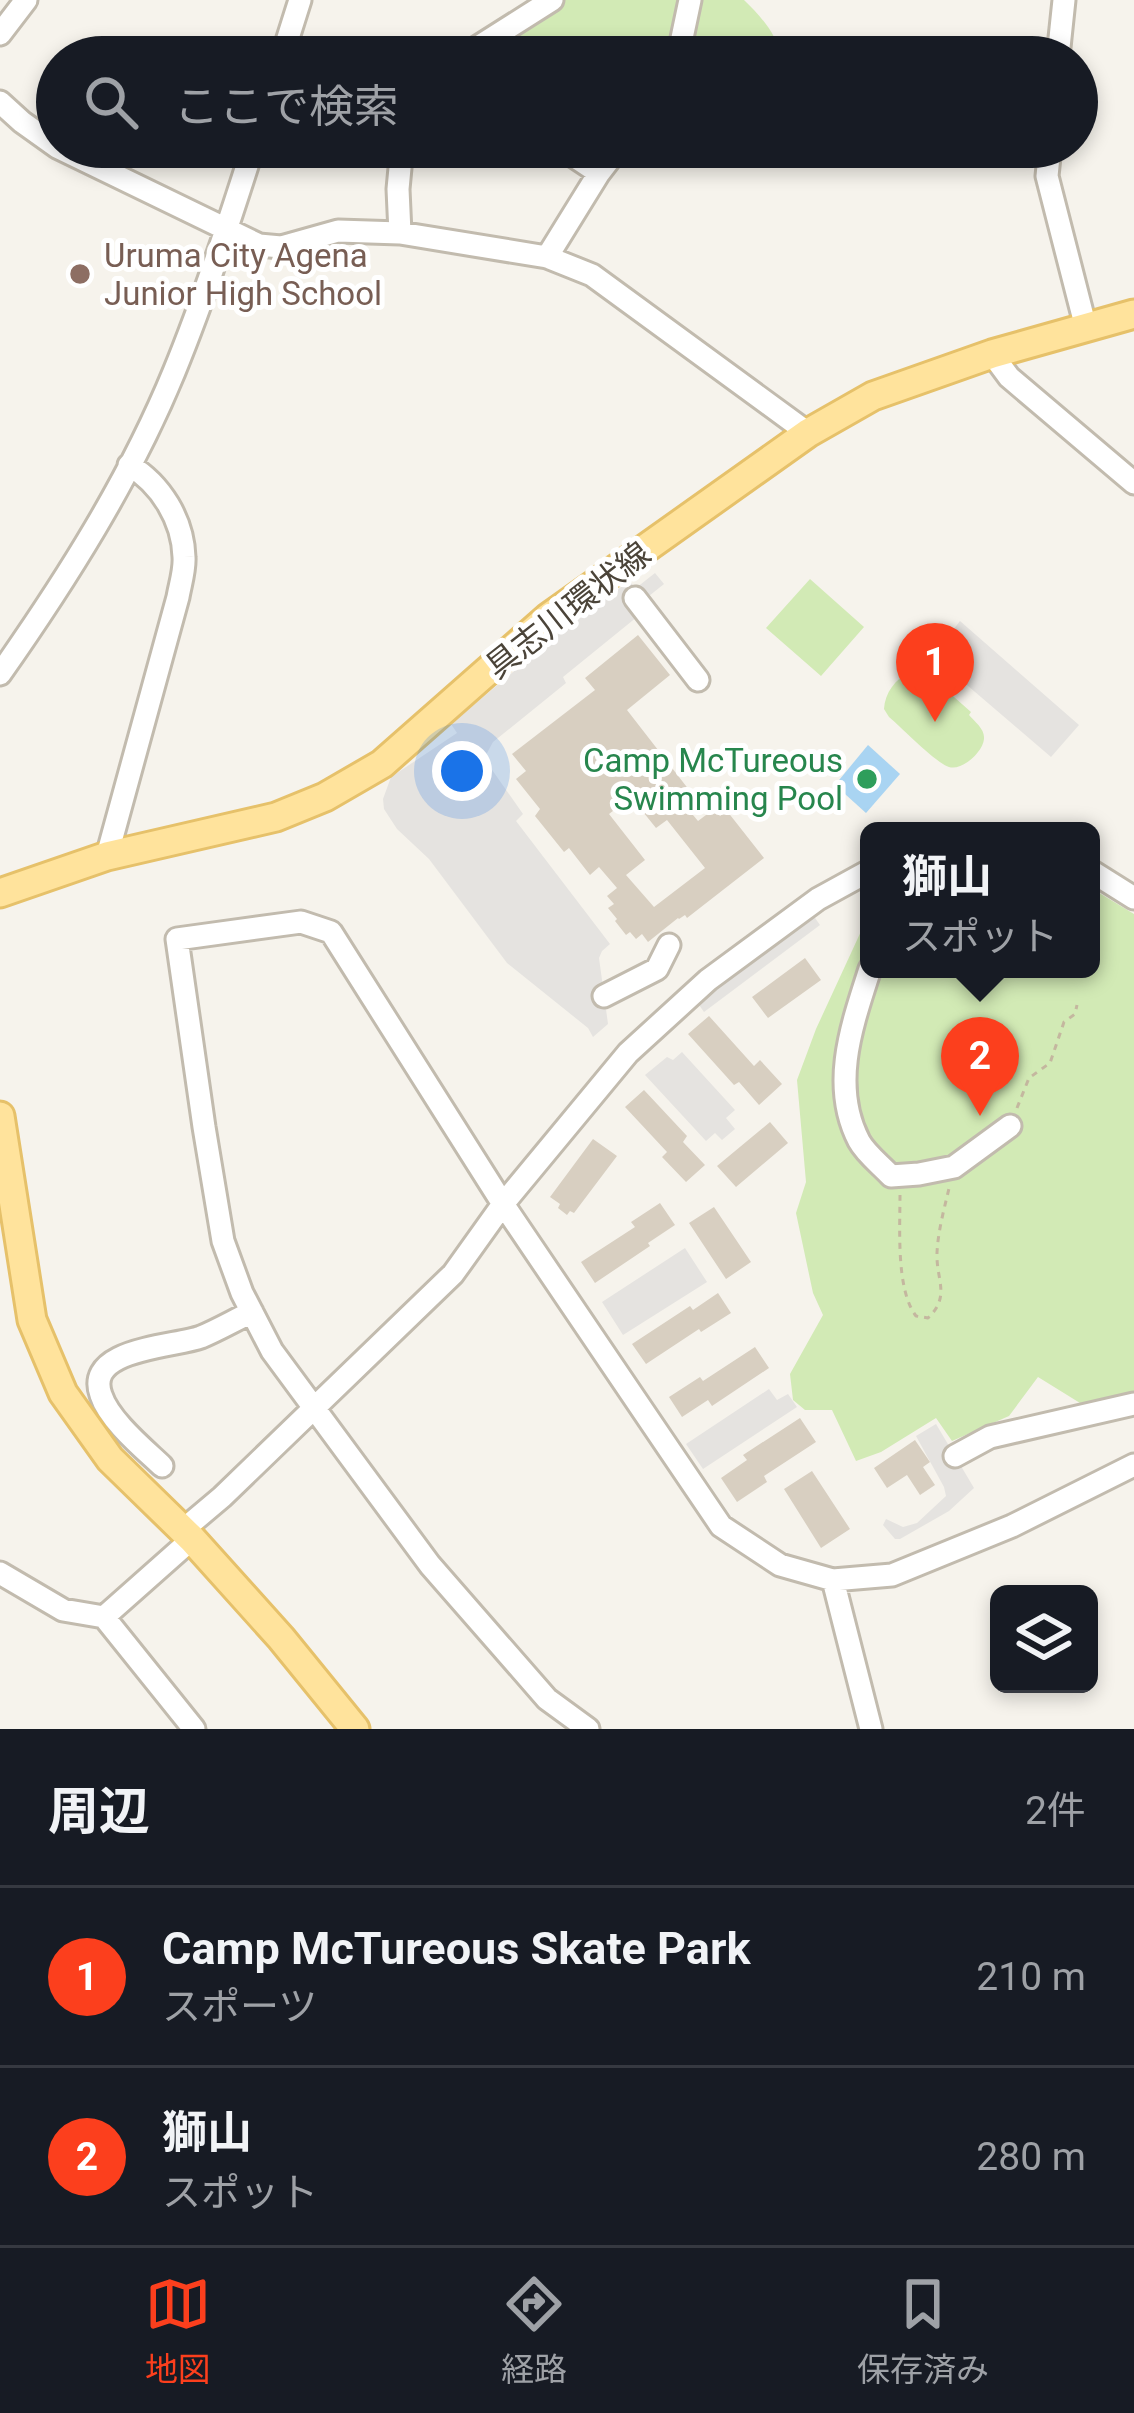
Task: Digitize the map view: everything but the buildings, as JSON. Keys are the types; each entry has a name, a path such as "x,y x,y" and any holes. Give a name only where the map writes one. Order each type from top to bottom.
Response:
{"main road":[{"name":"具志川環状線","path":"0,893 106,856 277,817 325,796 382,764 549,617 808,433 873,396 992,354 1134,314"},
{"path":"0,1116 32,1320 63,1394 110,1459 188,1534 355,1729"}],"street":[{"path":"0,34 26,0"},
{"path":"289,36 300,0"},
{"path":"495,36 552,0"},
{"path":"682,36 690,0"},
{"path":"1060,36 1064,0"},
{"path":"0,102 36,130"},
{"path":"100,168 259,245 281,247 338,231 400,233 547,257 592,275 808,433"},
{"path":"0,674 56,595 173,375 246,168"},
{"path":"400,168 400,233"},
{"path":"592,168 599,173"},
{"path":"547,257 603,168"},
{"path":"1048,168 1086,328"},
{"path":"992,354 1009,377 1134,483"},
{"path":"106,856 178,597 184,558 176,522 162,492 129,465"},
{"path":"635,598 687,676"},
{"path":"104,1617 453,1274 502,1204 628,1053 708,980 818,899 860,876"},
{"path":"1100,877 1134,898"},
{"path":"588,1729 547,1699 430,1564 312,1408 251,1312 223,1240 177,939 301,922 331,932 502,1204 722,1526 781,1565 833,1580 892,1576 1012,1526 1134,1466"},
{"path":"604,996 657,969 669,945"},
{"path":"868,978 844,1063 848,1110 861,1145 891,1176 900,1175 954,1167 1010,1126"},
{"path":"162,1466 110,1412 99,1393 101,1375 112,1360 199,1338 251,1312"},
{"path":"955,1456 990,1437 1134,1405"},
{"path":"0,1573 63,1610 104,1617 194,1729"},
{"path":"833,1580 871,1729"}],"path":[{"path":"1010,1126 1029,1078 1050,1064 1064,1022 1075,1014 1077,1005"},
{"path":"900,1175 907,1304 916,1316 928,1318 940,1307 937,1255 954,1167"}],"green space":[{"path":"553,0 744,0 773,36 496,36"},
{"path":"810,579 864,627 821,676 766,628"},
{"path":"910,672 937,682 971,712 984,735 976,755 966,763 943,764 884,709 892,687"},
{"path":"1100,893 1134,914 1134,1395 1080,1403 1038,1377 1009,1416 952,1441 936,1418 881,1452 856,1461 832,1410 805,1410 793,1400 790,1374 823,1315 813,1293 796,1213 806,1182 797,1080 860,934 860,978 1100,978"}],"shaded area":[{"path":"655,573 664,584 644,600 648,608 563,677 566,683 493,742 486,755 523,814 516,821 610,944 599,958 608,1024 593,1037 507,963 429,859 397,829 383,799 391,777 457,733 451,724 557,635 629,581 636,588"},
{"path":"960,621 1079,725 1051,757 933,656"},
{"path":"813,915 820,925 704,1012 697,1002"},
{"path":"682,1052 735,1110 726,1118 735,1129 722,1140 715,1133 706,1141 645,1075 667,1057 673,1060"},
{"path":"685,1248 707,1282 623,1335 602,1302"},
{"path":"769,1389 777,1400 788,1394 797,1407 703,1469 686,1444"},
{"path":"936,1424 974,1488 949,1511 895,1539 883,1525 886,1519 903,1527 917,1523 946,1496 916,1436"}],"water":[{"name":"Camp McTureous Swimming Pool","path":"868,745 900,774 866,813 835,785"}],"place":[{"name":"Uruma City Agena Junior High School","path":"80,274"},
{"name":"Camp McTureous Skate Park","path":"935,722"},
{"name":"Camp McTureous Swimming Pool","path":"867,779"},
{"name":"獅山","path":"980,1116"}]}
